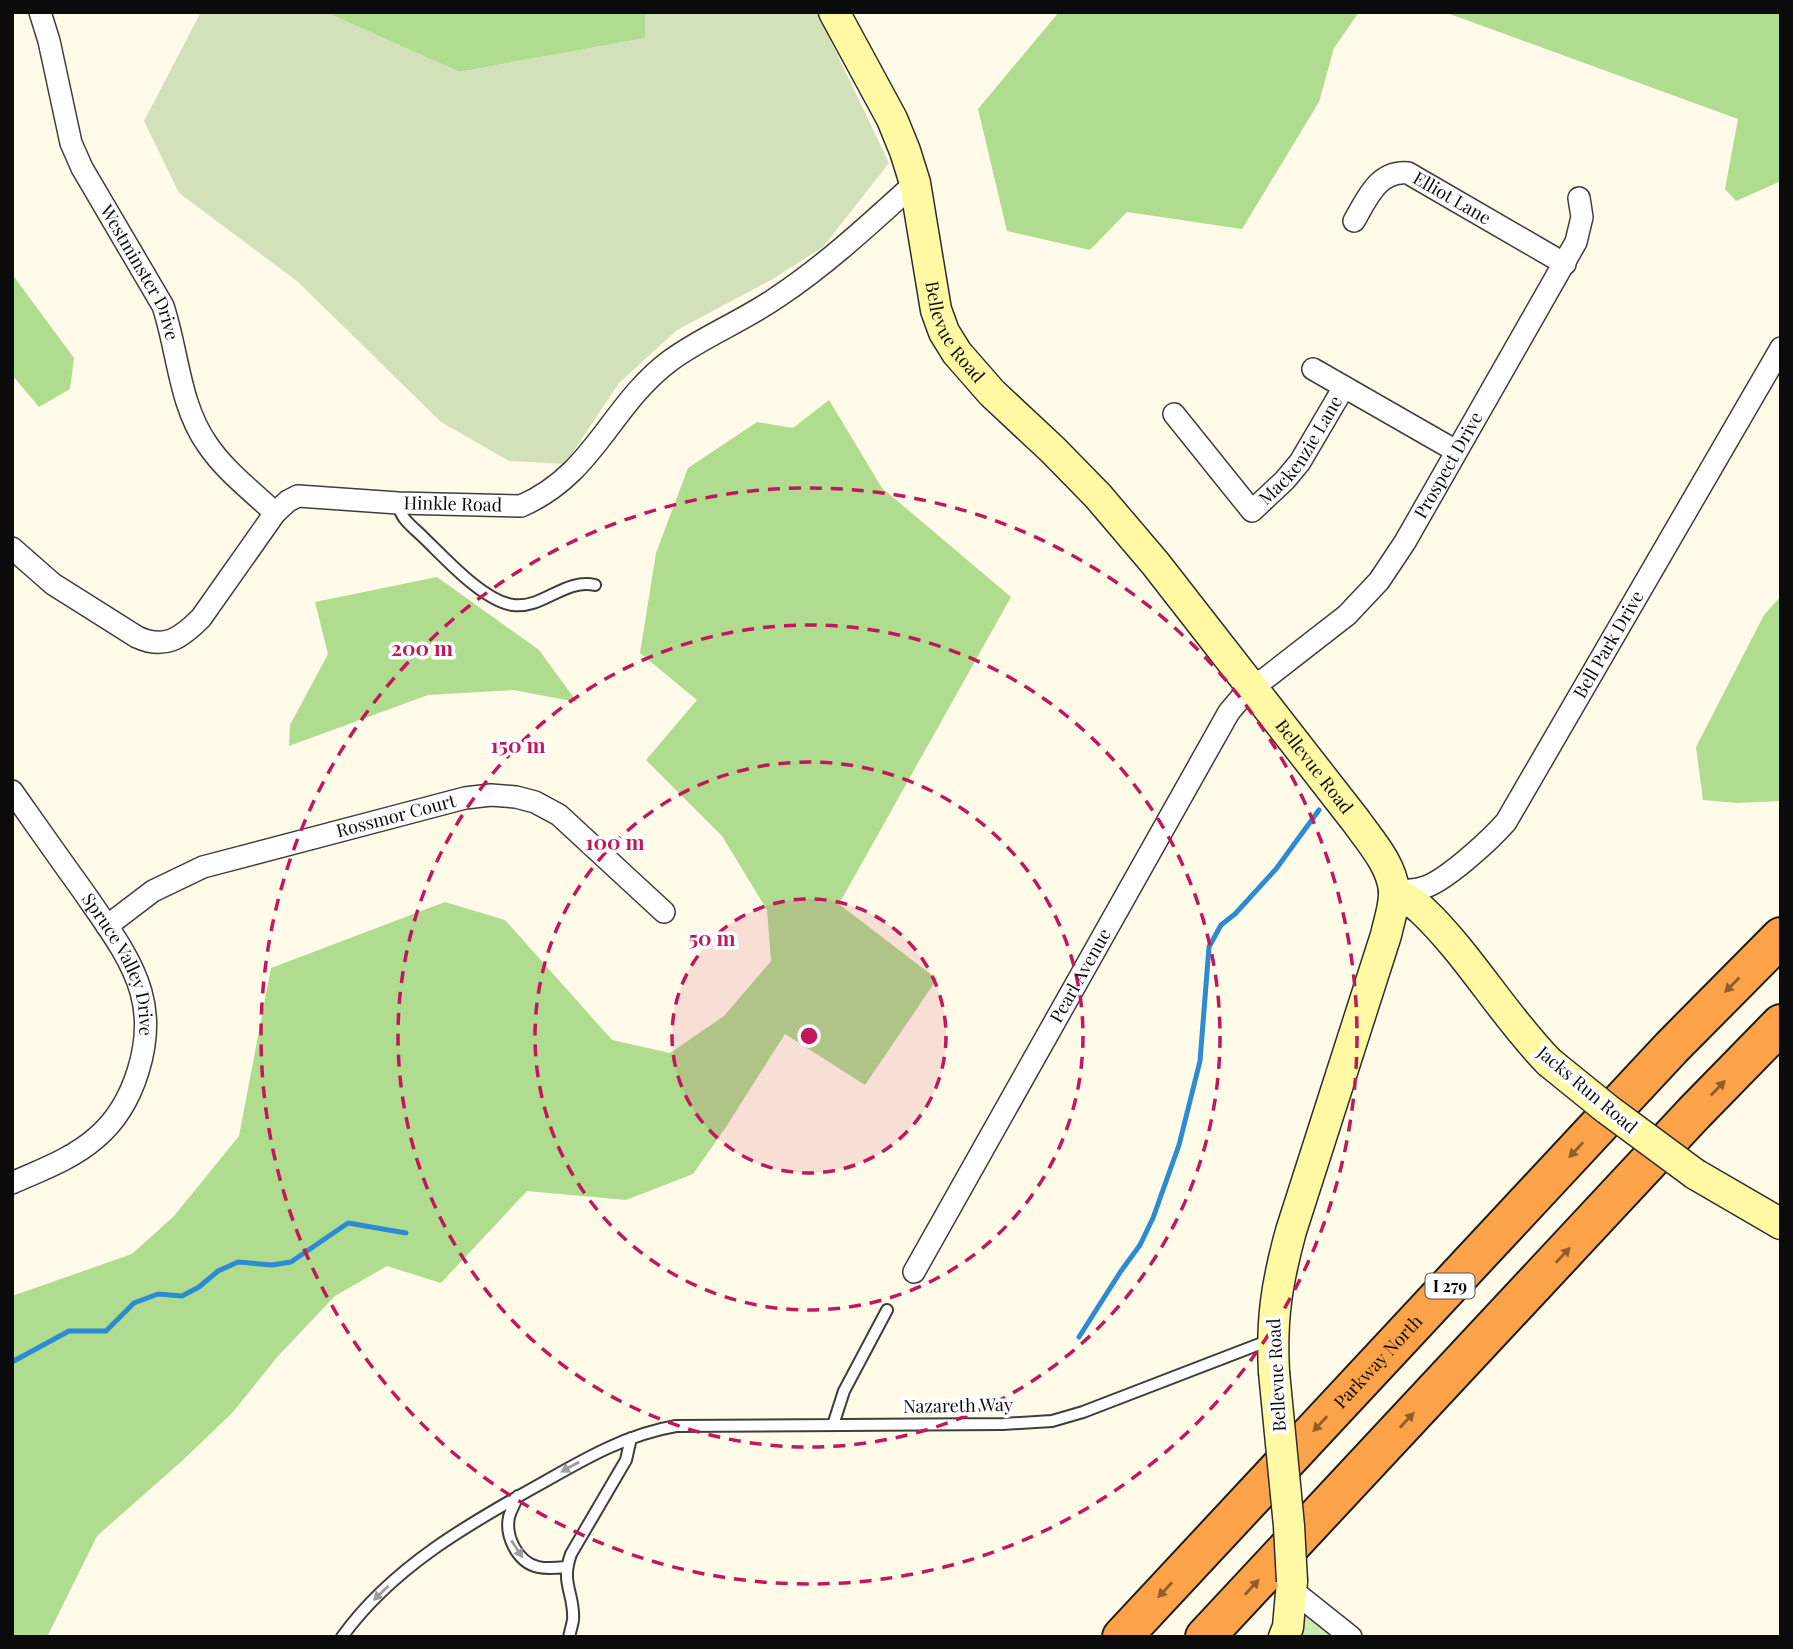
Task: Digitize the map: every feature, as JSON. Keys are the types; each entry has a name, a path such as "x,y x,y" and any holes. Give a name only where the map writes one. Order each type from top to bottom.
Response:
{"highway":[{"name":"Parkway North","path":"1122,1637 1672,1047 1781,937"},
{"path":"1205,1637 1781,1024"}],"street":[{"name":"Westminster Drive","path":"40,12 49,41 71,144 82,168 163,306 183,389 194,418 206,443 225,466 275,513"},
{"name":"Bellevue Road","path":"834,12 892,120 915,183 936,310 944,332 957,353 992,393 1098,496 1155,564 1378,852 1389,872 1394,891 1391,916 1282,1264 1273,1308 1274,1373 1292,1586 1284,1637"},
{"name":"Elliot Lane","path":"1354,221 1378,183 1394,173 1408,173 1565,264"},
{"name":"Hinkle Road","path":"12,548 53,584 137,637 148,642 166,643 188,631 201,618 275,513 298,496 398,503 521,506 575,471 634,393 672,359 774,300 808,276 915,183"},
{"name":"Prospect Drive","path":"1251,686 1266,678 1338,622 1365,597 1405,542 1565,264 1580,228 1582,217 1579,198"},
{"name":"Bell Park Drive","path":"1394,891 1421,889 1436,881 1494,836 1506,822 1781,348"},
{"path":"1313,369 1456,452"},
{"name":"Mackenzie Lane","path":"1174,414 1252,511 1300,462 1344,387"},
{"name":"Pearl Avenue","path":"914,1272 1228,712 1251,686"},
{"name":"Spruce Valley Drive","path":"12,791 107,926 129,964 141,993 144,1043 138,1073 128,1098 114,1120 97,1138 76,1153 12,1183"},
{"name":"Rossmor Court","path":"107,926 153,891 204,867 466,798 491,795 535,802 559,815 664,912"},
{"name":"Jacks Run Road","path":"1394,891 1420,908 1549,1062 1607,1110 1695,1174 1781,1224"},
{"path":"1292,1586 1351,1637"}],"lane":[{"path":"398,503 403,517 446,559 482,591 512,605 551,597 569,585 595,585"},
{"path":"833,1425 844,1391 887,1310"},
{"name":"Nazareth Way","path":"342,1637 369,1604 439,1545 518,1496 588,1457 631,1438 676,1426 1003,1424 1052,1421 1094,1408 1272,1339"},
{"path":"569,1637 573,1620 566,1584 566,1567 626,1460 631,1438"},
{"path":"518,1496 509,1515 508,1527 516,1550 531,1564 540,1567 566,1567"}],"green space":[{"path":"201,12 325,12 459,72 645,38 645,12 817,12 889,163 823,247 771,280 677,330 619,383 565,464 509,461 441,422 297,281 179,193 144,121"},
{"path":"325,12 645,12 646,38 459,72"},
{"path":"1059,12 1359,12 1334,48 1319,102 1242,229 1127,212 1090,250 1007,231 978,109"},
{"path":"1444,12 1781,12 1781,181 1736,201 1725,189 1738,119"},
{"path":"12,274 74,358 70,389 39,407 12,375"},
{"path":"829,400 882,488 1011,597 839,904 937,979 865,1085 785,1034 693,1174 626,1200 527,1191 441,1283 387,1266 335,1296 279,1355 232,1413 97,1536 47,1637 12,1637 12,1296 132,1254 174,1216 239,1136 271,968 445,902 505,920 612,1040 670,1053 724,1016 771,961 767,910 722,836 646,760 697,700 640,653 656,553 688,468 757,422 793,428"},
{"path":"437,577 539,650 577,702 513,690 428,695 289,746 290,725 328,654 315,602"},
{"path":"1781,596 1781,801 1737,803 1703,800 1696,747 1764,615"},
{"path":"1292,1590 1347,1637 1284,1637"}],"waterway":[{"path":"1079,1337 1140,1245 1153,1218 1179,1145 1200,1061 1209,947 1221,925 1235,914 1276,869 1319,810"},
{"path":"12,1362 69,1331 106,1331 134,1303 158,1294 182,1296 199,1287 218,1271 238,1262 272,1265 291,1262 348,1223 406,1233"}]}
